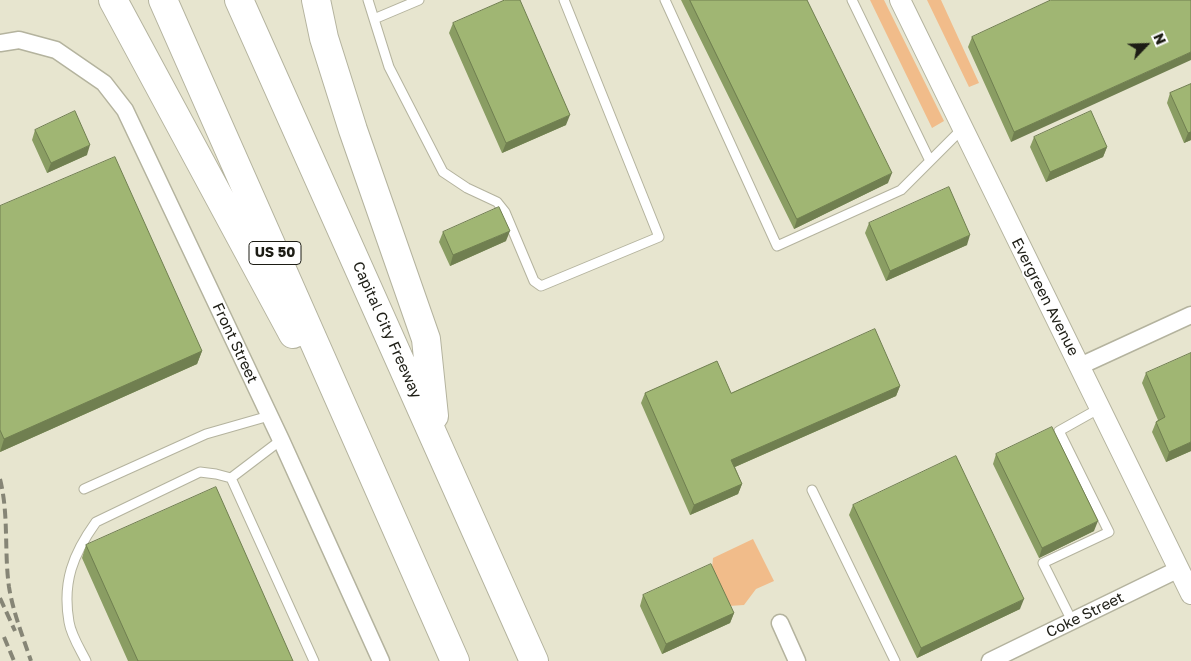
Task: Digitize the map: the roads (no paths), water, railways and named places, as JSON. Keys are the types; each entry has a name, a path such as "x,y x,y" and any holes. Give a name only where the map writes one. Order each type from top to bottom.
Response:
{"highway":[{"path":"114,0 387,507"},
{"name":"US 50","path":"163,0 455,661"},
{"name":"Capital City Freeway","path":"239,0 534,661"},
{"path":"316,0 324,38 353,130 426,339 436,440"}],"street":[{"name":"Evergreen Avenue","path":"900,0 1191,594"},
{"name":"Front Street","path":"0,43 19,40 56,50 104,83 125,110 269,416 381,661"},
{"path":"1080,366 1191,315"},
{"name":"Coke Street","path":"990,661 1179,569"},
{"path":"780,623 797,661"}],"lane":[{"path":"368,0 389,67 443,172 467,188 497,202 506,212 534,281 541,286 659,237 564,0"},
{"path":"374,19 418,0"},
{"path":"665,0 777,246 902,190 962,129"},
{"path":"852,0 930,162"},
{"path":"1072,621 1044,563 1109,532 1059,430 1100,408"},
{"path":"84,489 206,434 269,416"},
{"path":"231,478 280,440"},
{"path":"86,661 69,623 68,578 75,554 96,522 200,472 231,478"},
{"path":"231,478 314,661"},
{"path":"812,490 895,661"}],"railway":[{"path":"0,479 3,492 9,587 31,661"},
{"path":"0,598 15,631"},
{"path":"4,637 14,661"}]}
